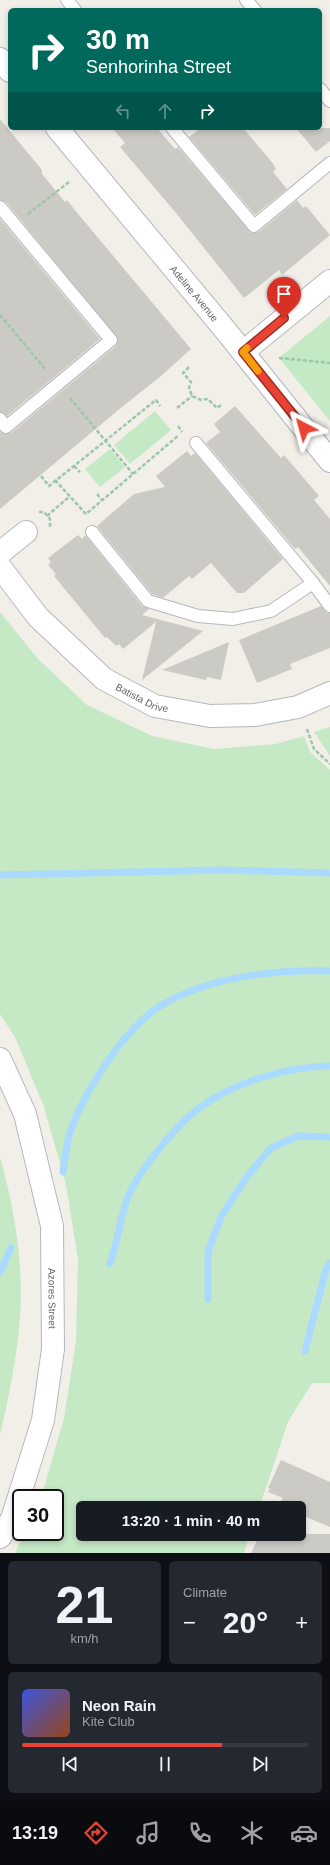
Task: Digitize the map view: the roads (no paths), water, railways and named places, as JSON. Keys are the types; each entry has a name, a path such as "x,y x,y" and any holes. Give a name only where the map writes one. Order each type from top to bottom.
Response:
{"street":[{"path":"0,59 8,69"},
{"name":"Adeline Avenue","path":"59,130 243,352 330,461"},
{"path":"243,352 330,281"},
{"path":"0,553 26,532"},
{"name":"Batista Drive","path":"0,568 38,616 87,664 104,679 154,706 210,716 255,715 298,707 330,692"},
{"name":"Azores Street","path":"0,1059 25,1114 52,1226 53,1311 53,1349 43,1420 12,1519 0,1537"}],"lane":[{"path":"67,0 73,8"},
{"path":"246,0 253,8"},
{"path":"322,90 330,100"},
{"path":"174,130 254,226 330,163"},
{"path":"0,207 111,340 6,427 0,419"},
{"path":"196,443 313,583 330,606"},
{"path":"92,532 148,601 198,616 233,619 271,611 313,583"}],"waterway":[{"path":"0,875 223,870 330,873"},
{"path":"63,1172 70,1133 84,1100 106,1063 146,1016 160,1006 179,996 220,982 265,974 330,971"},
{"path":"110,1264 127,1199 132,1188 157,1151 192,1114 212,1099 227,1091 261,1078 296,1069 330,1066"},
{"path":"208,1299 208,1252 221,1217 246,1178 271,1148 298,1136 330,1137"},
{"path":"0,1272 11,1248"},
{"path":"305,1351 326,1269 330,1263"}]}
